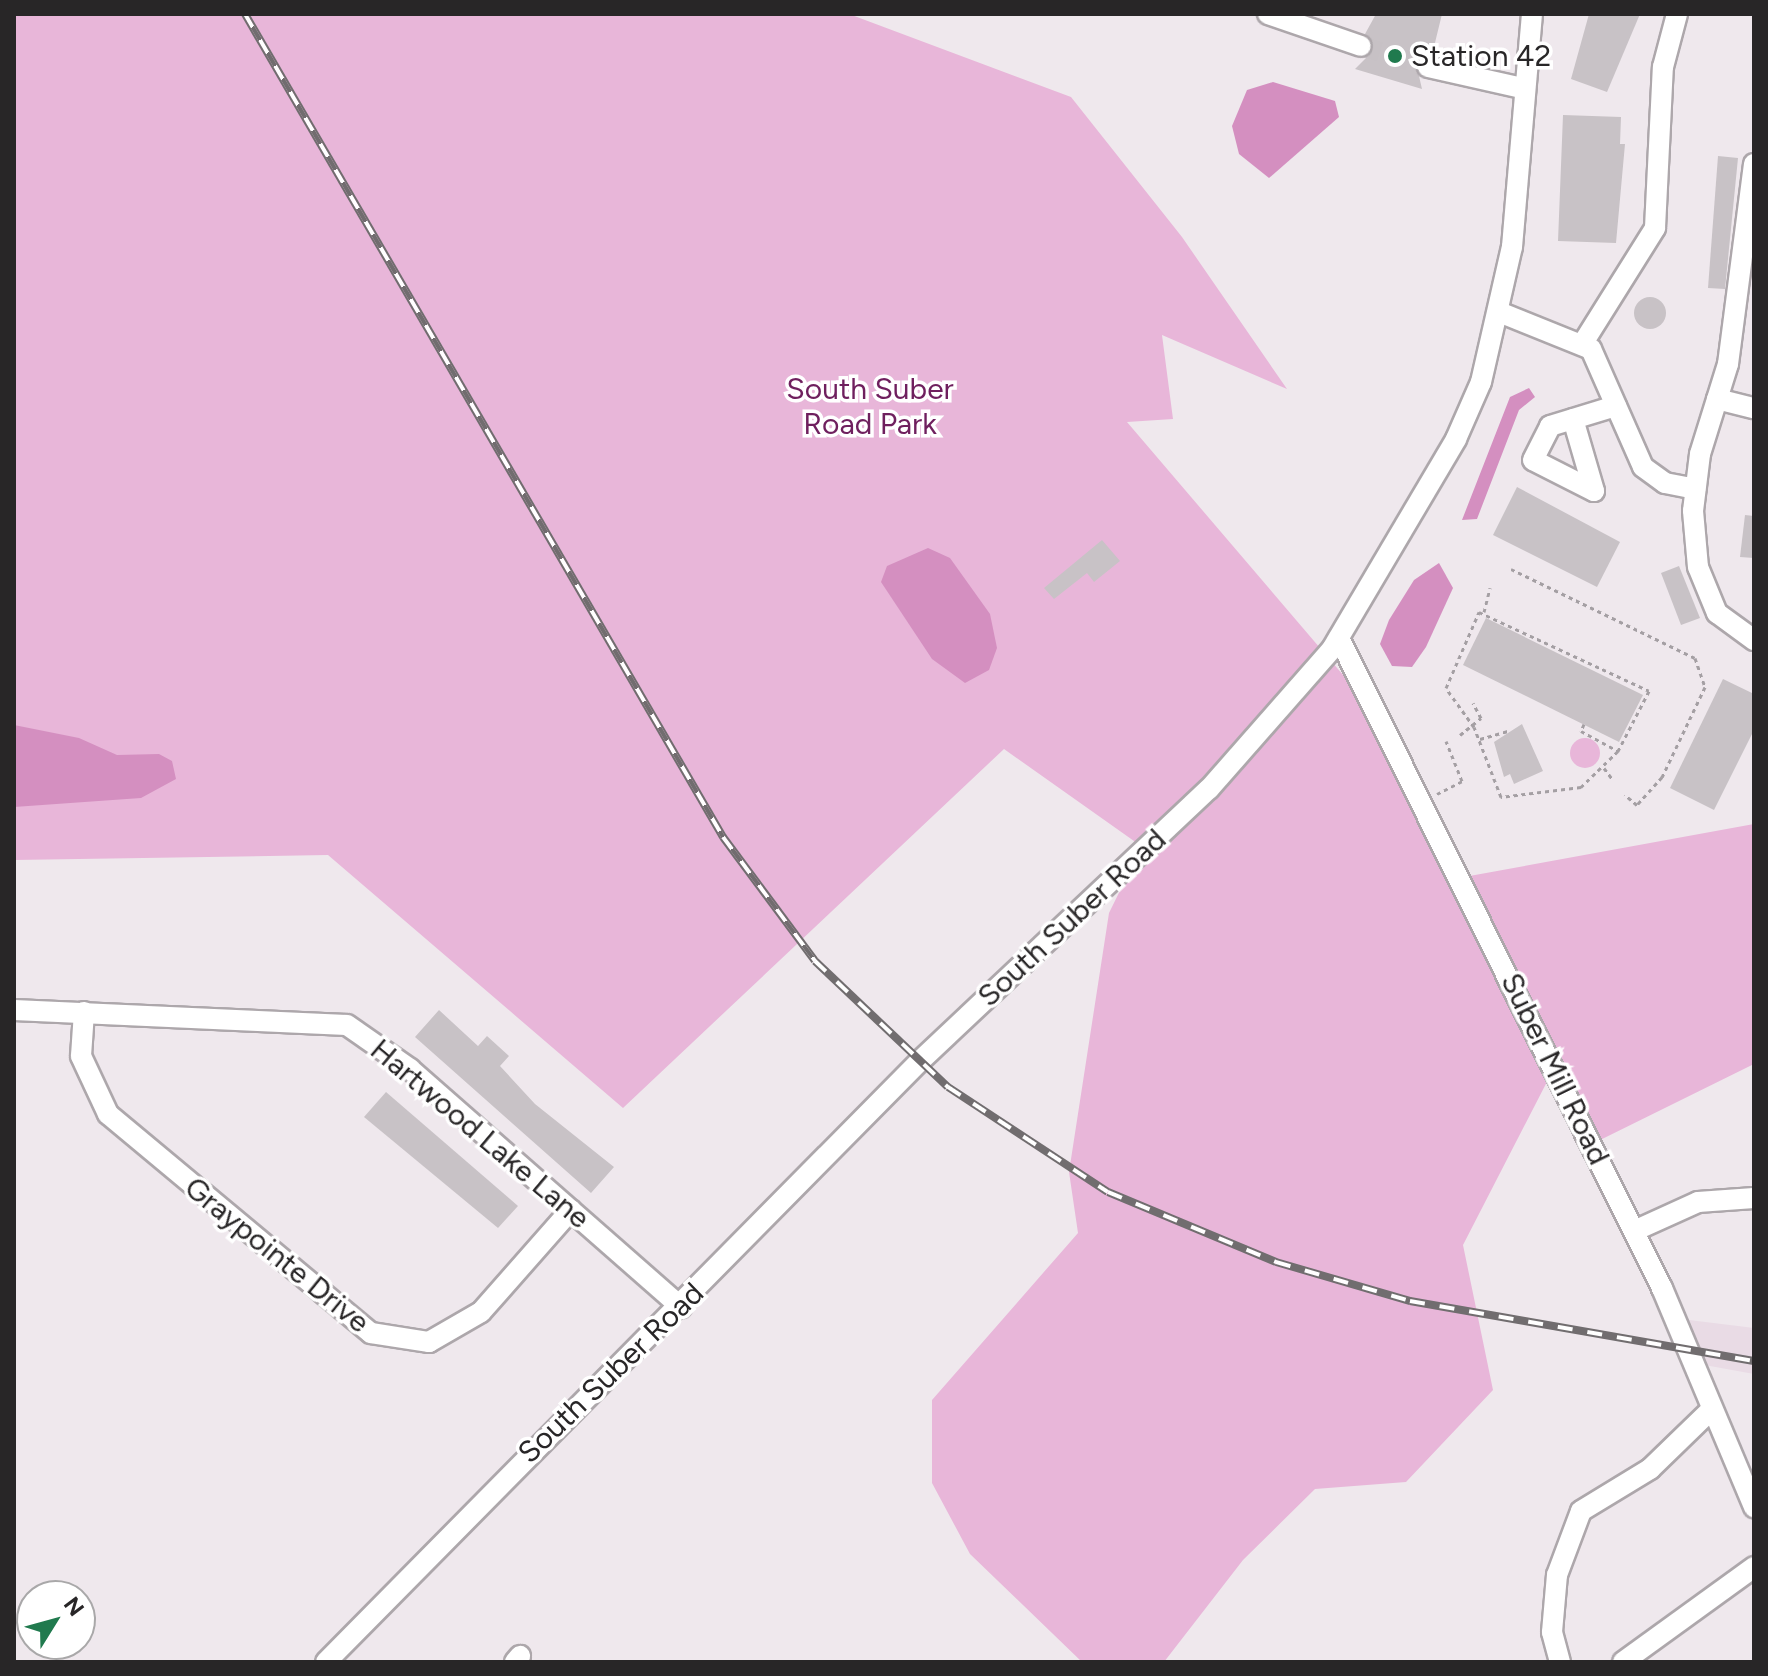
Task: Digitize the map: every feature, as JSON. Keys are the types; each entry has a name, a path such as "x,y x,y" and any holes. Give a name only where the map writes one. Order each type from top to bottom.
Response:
{"street":[{"path":"1268,14 1361,46"},
{"name":"South Suber Road","path":"326,1662 548,1433 681,1307 921,1060 1209,789 1339,638 1456,439 1499,312 1512,247 1522,88 1532,14"},
{"path":"1583,343 1655,228 1663,67 1677,14"},
{"path":"1428,67 1522,88"},
{"path":"1754,164 1717,399 1695,489 1698,567 1717,613 1754,640"},
{"path":"1499,312 1583,343 1603,370 1643,467 1665,483 1695,489"},
{"path":"1717,399 1754,408"},
{"path":"1573,419 1616,406"},
{"name":"Suber Mill Road","path":"1339,638 1634,1231 1754,1507"},
{"name":"Hartwood Lake Lane","path":"14,1010 347,1025 410,1069 681,1307"},
{"name":"Graypointe Drive","path":"84,1012 81,1056 108,1114 371,1333 429,1342 481,1312 571,1210"},
{"path":"1634,1231 1698,1202 1754,1198"},
{"path":"1560,1662 1552,1632 1557,1575 1581,1511 1650,1469 1712,1409"},
{"path":"1623,1662 1754,1567"}],"path":[{"path":"1511,569 1695,658 1705,687 1662,777 1637,805 1625,795"},
{"path":"1484,612 1649,691 1618,751 1604,768 1574,789 1505,800 1474,727 1446,688 1484,612 1490,588"},
{"path":"1460,735 1474,727 1481,718 1473,703"},
{"path":"1584,724 1581,731 1618,751"},
{"path":"1480,739 1508,731"},
{"path":"1437,794 1462,781 1446,741"},
{"path":"1604,768 1613,780"}],"shaded area":[{"path":"1273,82 1335,101 1339,117 1269,178 1239,154 1232,126 1247,90"},
{"path":"1529,388 1535,397 1519,410 1477,519 1462,520 1510,397"},
{"path":"928,548 950,558 990,614 997,648 989,670 965,683 932,659 881,582 887,566"},
{"path":"1439,563 1453,588 1426,647 1412,667 1392,666 1380,644 1389,620 1414,580"},
{"path":"14,725 79,738 117,755 159,754 172,761 176,779 141,798 14,807"},
{"path":"1681,1319 1754,1328 1754,1374 1699,1364"}],"green space":[{"name":"South Suber Road Park","path":"14,14 849,14 1071,97 1182,237 1287,389 1162,335 1173,419 1127,422 1361,696 1453,879 1754,824 1754,1064 1592,1144 1551,1074 1463,1245 1493,1390 1406,1482 1315,1489 1243,1560 1164,1662 1082,1662 970,1554 932,1483 932,1400 1078,1233 1069,1172 1109,913 1140,850 1134,841 1004,749 623,1108 328,855 14,860"},
{"path":"1585,738 1596,742 1600,753 1596,764 1585,768 1574,764 1570,753 1574,742"}],"building":[{"name":"Station 42","path":"1376,14 1442,14 1432,55 1416,63 1422,89 1355,69 1373,51 1365,34"},
{"path":"1589,14 1640,14 1607,92 1571,79"},
{"path":"1563,115 1621,117 1620,144 1625,144 1616,243 1558,241"},
{"path":"1718,156 1738,158 1725,289 1708,288"},
{"path":"1650,297 1661,302 1666,313 1661,324 1650,329 1639,324 1634,313 1639,302"},
{"path":"1517,487 1620,542 1597,587 1493,535"},
{"path":"1745,515 1754,516 1754,558 1740,557"},
{"path":"1102,540 1120,561 1094,582 1087,573 1054,599 1044,588"},
{"path":"1679,566 1700,618 1681,625 1661,573"},
{"path":"1486,618 1643,695 1619,742 1463,665"},
{"path":"1723,679 1754,694 1754,730 1714,810 1670,788"},
{"path":"1522,724 1543,771 1514,784 1510,774 1504,777 1494,742"},
{"path":"439,1010 478,1046 487,1036 509,1056 500,1066 535,1104 614,1167 591,1193 415,1037"},
{"path":"386,1092 518,1206 498,1228 364,1117"}],"tunnel":[{"path":"1361,46 1428,67"}],"railway":[{"path":"245,14 723,837 815,961 948,1087 1108,1192 1276,1262 1410,1301 1754,1361"}],"place":[{"name":"Station 42","path":"1395,56"}]}
